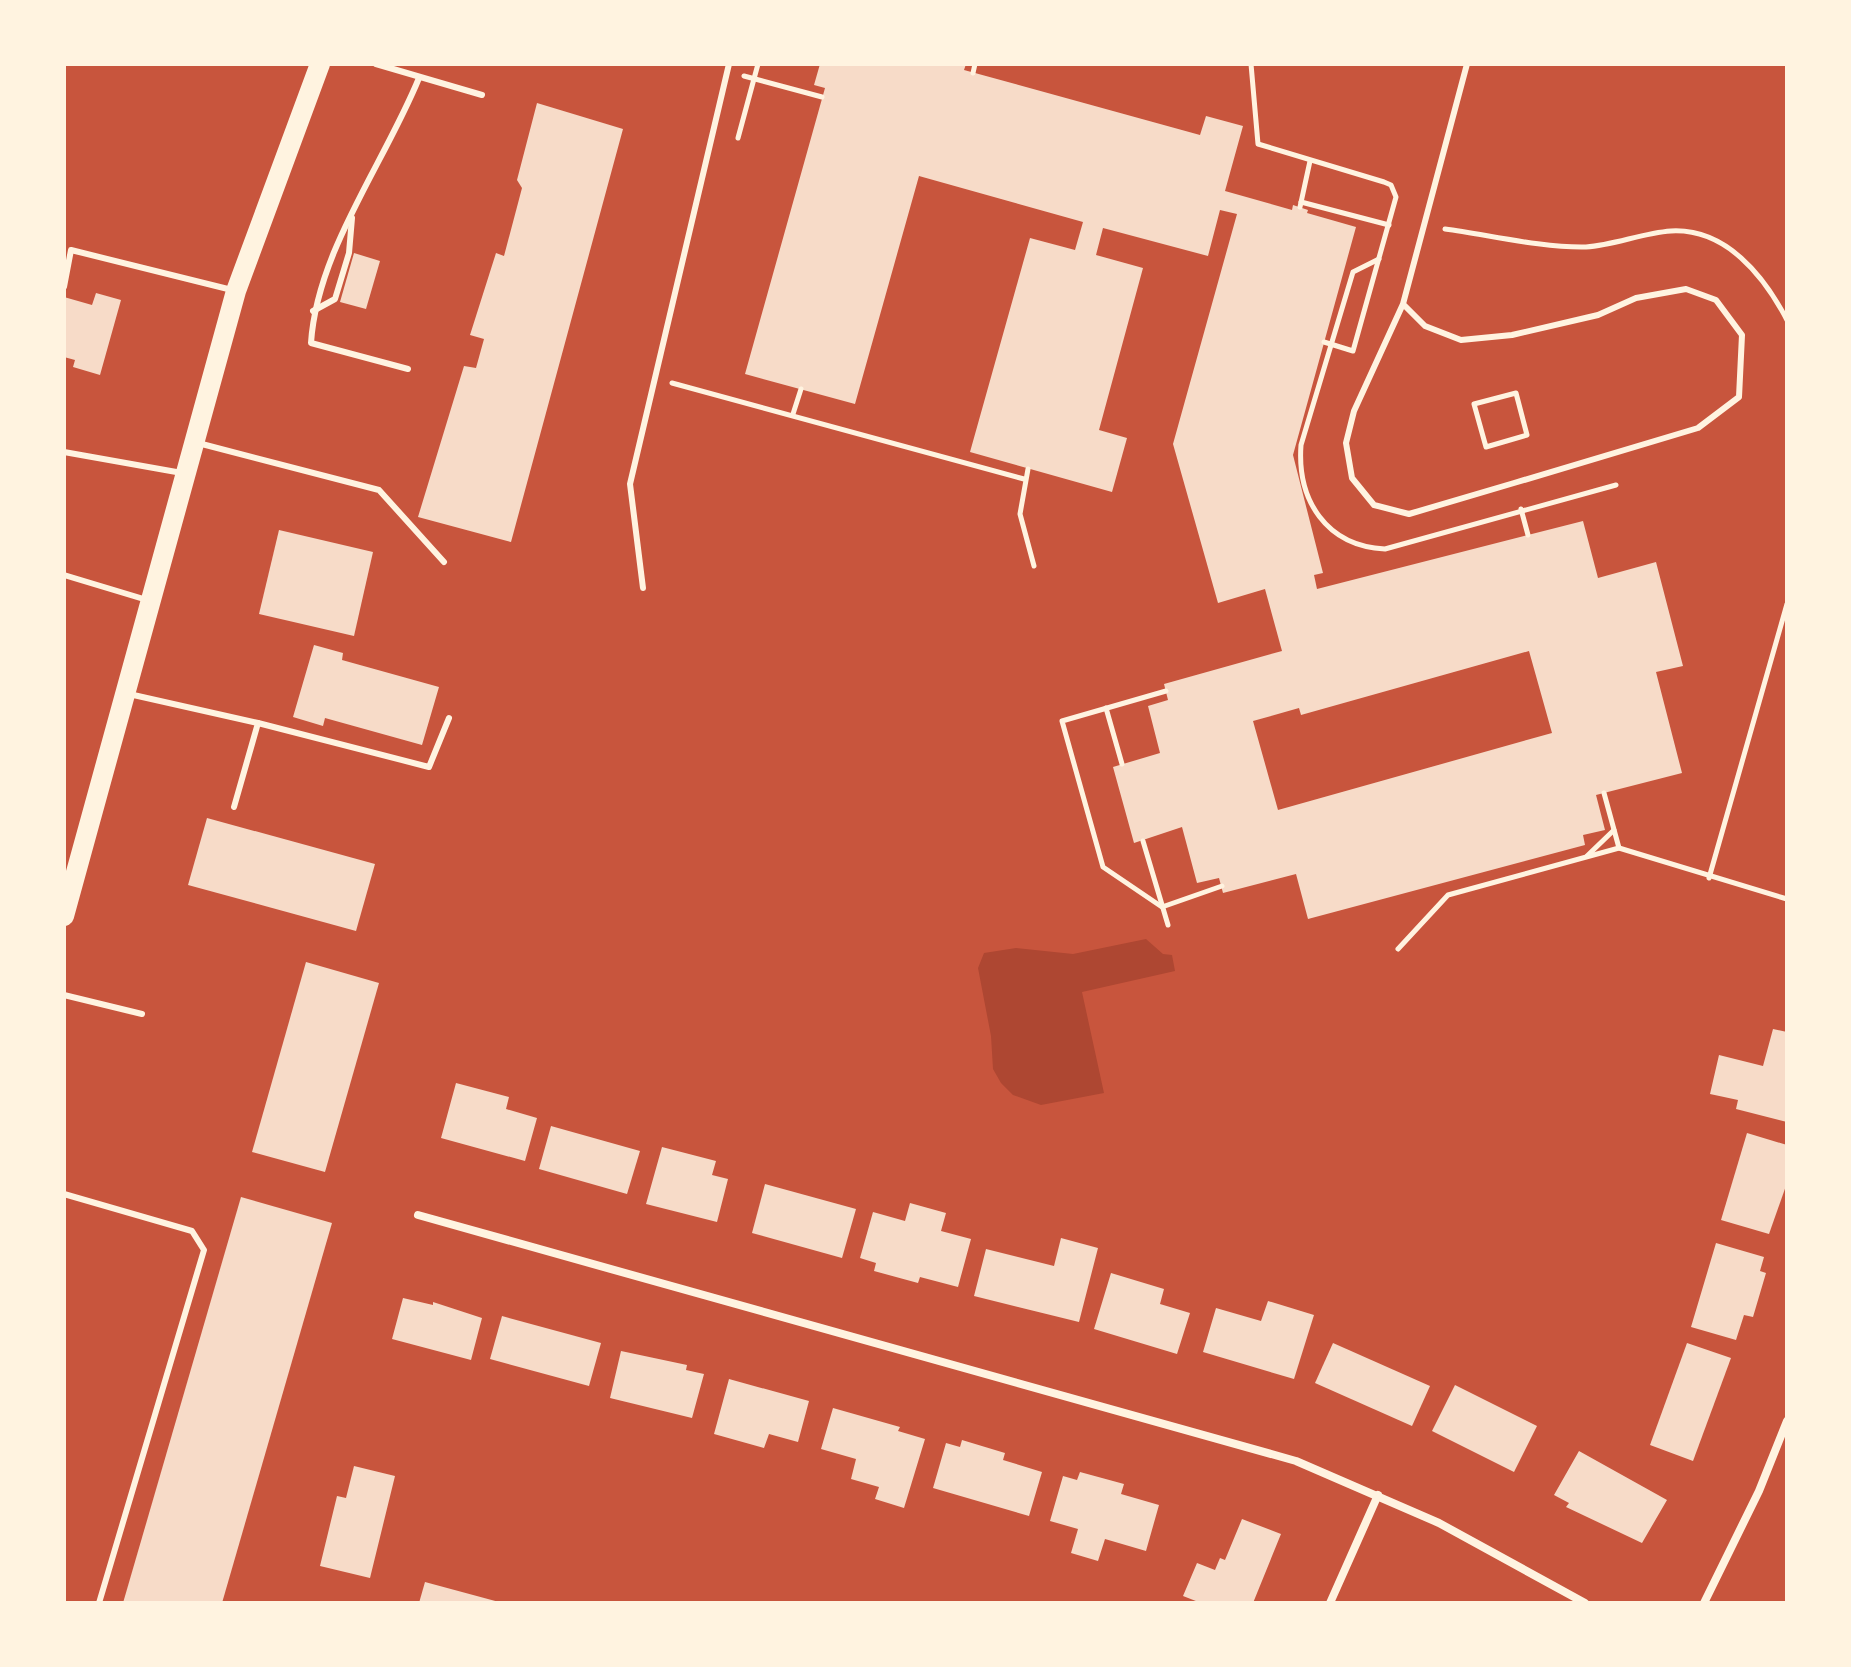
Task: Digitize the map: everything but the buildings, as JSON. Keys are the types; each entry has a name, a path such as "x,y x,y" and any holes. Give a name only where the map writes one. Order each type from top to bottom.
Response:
{"main road":[{"path":"66,904 236,291 320,64"}],"street":[{"path":"418,1215 1296,1461 1439,1523 1585,1603"},
{"path":"1704,1603 1759,1491 1787,1421"},
{"path":"1330,1603 1378,1495"}],"lane":[{"path":"376,64 482,95"},
{"path":"1403,304 1425,326 1461,340 1526,332 1598,315 1636,298 1686,289 1716,300 1742,335 1739,397 1698,428 1514,483 1409,514 1374,505 1352,478 1346,443 1354,411 1403,304 1467,64"},
{"path":"643,588 630,484 728,68"},
{"path":"408,369 311,343 313,311 334,249 397,131 419,78"},
{"path":"313,311 335,299 349,253 353,214"},
{"path":"64,287 71,250 236,291"},
{"path":"195,442 379,490 444,562"},
{"path":"64,452 186,474"},
{"path":"64,575 151,601"},
{"path":"125,693 429,767 449,718"},
{"path":"234,807 258,723"},
{"path":"64,995 142,1014"},
{"path":"64,1194 192,1231 204,1250 99,1603"}],"path":[{"path":"738,138 758,64"},
{"path":"973,73 975,64"},
{"path":"1251,64 1258,144 1391,185 1396,197 1353,351 1324,342"},
{"path":"728,68 754,79 822,97"},
{"path":"1310,161 1300,205 1389,225"},
{"path":"1445,229 1582,247 1673,231 1701,236 1721,243 1746,262 1776,300 1787,320"},
{"path":"1379,259 1353,272 1301,445 1300,464 1312,510 1323,524 1356,545 1385,549 1616,485"},
{"path":"655,379 1024,479"},
{"path":"793,414 801,389"},
{"path":"1516,393 1527,435 1486,447 1474,404 1516,393"},
{"path":"1028,469 1020,514 1034,566"},
{"path":"1519,503 1528,535"},
{"path":"1709,878 1787,604"},
{"path":"1162,907 1103,867 1062,721 1166,691"},
{"path":"1106,708 1122,764"},
{"path":"1604,793 1619,848"},
{"path":"1587,857 1614,830"},
{"path":"1143,841 1168,925"},
{"path":"1398,949 1448,895 1619,848 1709,878 1787,899"},
{"path":"1162,907 1222,886"}],"shaded area":[{"path":"1146,939 1163,954 1172,955 1175,971 1082,992 1104,1093 1041,1105 1013,1095 993,1069 991,1036 978,968 984,953 1016,948 1073,954"}]}
